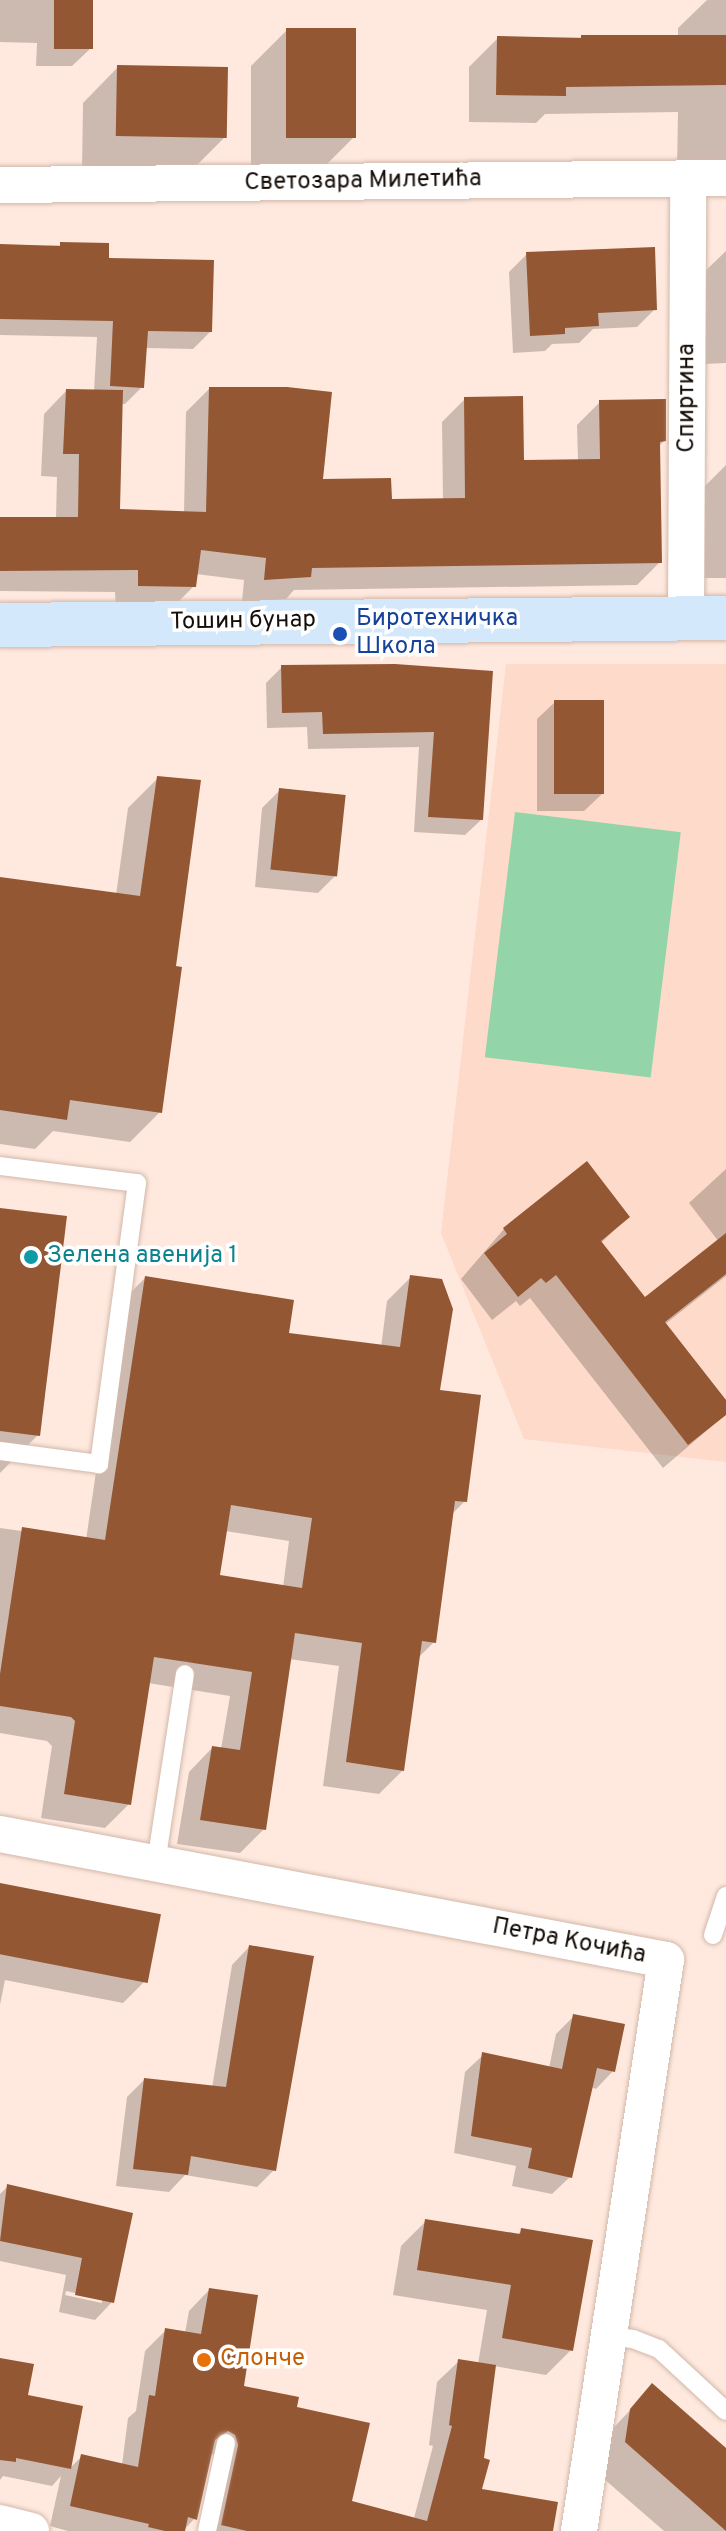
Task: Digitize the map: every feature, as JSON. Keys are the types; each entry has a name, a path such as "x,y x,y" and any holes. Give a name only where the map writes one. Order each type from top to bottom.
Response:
{"main road":[{"name":"Тошин бунар","path":"0,625 706,618"}],"street":[{"name":"Спиртина","path":"688,178 706,618"},
{"name":"Светозара Милетића","path":"0,185 726,178"},
{"name":"Петра Кочића","path":"0,1834 666,1960 579,2531"},
{"path":"0,2523 31,2531"}],"lane":[{"path":"0,1166 137,1183 99,1464 0,1451"},
{"path":"156,1863 185,1674"},
{"path":"713,1935 726,1896"},
{"path":"608,2336 633,2339 659,2349 726,2411"},
{"path":"207,2531 226,2443"}],"shaded area":[{"path":"506,664 726,664 726,1462 524,1439 441,1233"}],"green space":[{"path":"515,812 681,832 651,1078 485,1057"}],"building":[{"path":"54,0 93,0 93,49 54,49"},
{"path":"286,28 356,28 356,138 286,138"},
{"path":"581,35 726,35 726,85 566,87 566,96 496,95 497,36 581,38"},
{"path":"117,65 228,67 227,138 116,136"},
{"path":"60,242 109,243 109,258 214,260 212,332 148,331 144,388 110,386 113,321 0,319 0,244 60,246"},
{"path":"655,247 657,310 598,313 599,326 565,328 565,334 530,336 526,252"},
{"path":"209,387 287,387 332,392 323,479 391,478 392,499 465,498 464,397 523,396 524,460 600,459 599,400 666,399 666,441 660,442 662,563 312,568 311,577 264,580 266,558 201,550 196,587 138,586 138,570 0,571 0,517 78,517 79,454 63,454 66,389 123,390 120,509 206,512"},
{"path":"395,664 493,671 483,820 428,817 434,732 323,734 322,712 282,713 281,665"},
{"path":"554,700 604,700 604,794 554,794"},
{"path":"157,776 201,780 176,966 182,967 162,1113 70,1100 67,1120 0,1110 0,877 140,896"},
{"path":"279,788 346,795 337,877 270,870"},
{"path":"587,1161 630,1217 601,1241 645,1297 726,1233 726,1274 665,1322 726,1400 726,1415 688,1445 556,1275 546,1283 541,1278 518,1297 484,1253 507,1234 503,1228"},
{"path":"0,1208 67,1216 40,1436 0,1431"},
{"path":"410,1275 442,1279 453,1309 440,1390 481,1395 467,1502 455,1501 436,1643 422,1641 404,1771 346,1762 362,1643 295,1633 266,1830 200,1820 212,1746 240,1750 252,1672 154,1657 131,1805 64,1794 75,1721 71,1717 0,1706 0,1674 22,1527 105,1540 145,1276 294,1300 289,1333 400,1347","holes":["231,1505 312,1518 302,1588 220,1575"]},
{"path":"0,1883 161,1914 148,1983 0,1954"},
{"path":"249,1945 314,1956 276,2171 191,2156 188,2175 133,2169 144,2078 226,2087"},
{"path":"573,2014 625,2024 615,2072 597,2068 572,2178 528,2168 532,2148 471,2136 482,2052 562,2069"},
{"path":"7,2184 133,2213 114,2303 75,2295 82,2258 0,2241"},
{"path":"425,2219 520,2234 521,2228 593,2240 573,2351 502,2338 511,2285 417,2270"},
{"path":"209,2288 258,2295 244,2386 299,2397 297,2407 370,2423 352,2501 427,2521 452,2426 449,2425 458,2359 496,2365 484,2458 490,2460 482,2489 558,2502 553,2531 247,2531 221,2525 238,2445 235,2435 228,2431 215,2440 197,2520 188,2517 185,2531 165,2531 148,2527 149,2524 70,2506 81,2454 138,2467 149,2395 155,2396 165,2328 201,2334"},
{"path":"0,2358 34,2364 28,2395 83,2406 71,2469 16,2458 16,2462 0,2460"},
{"path":"652,2383 726,2448 726,2531 625,2442 630,2409"}],"place":[{"name":"Биротехничка Школа","path":"340,634"},
{"name":"Зелена авенија 1","path":"31,1257"},
{"name":"Слонче","path":"204,2360"}]}
